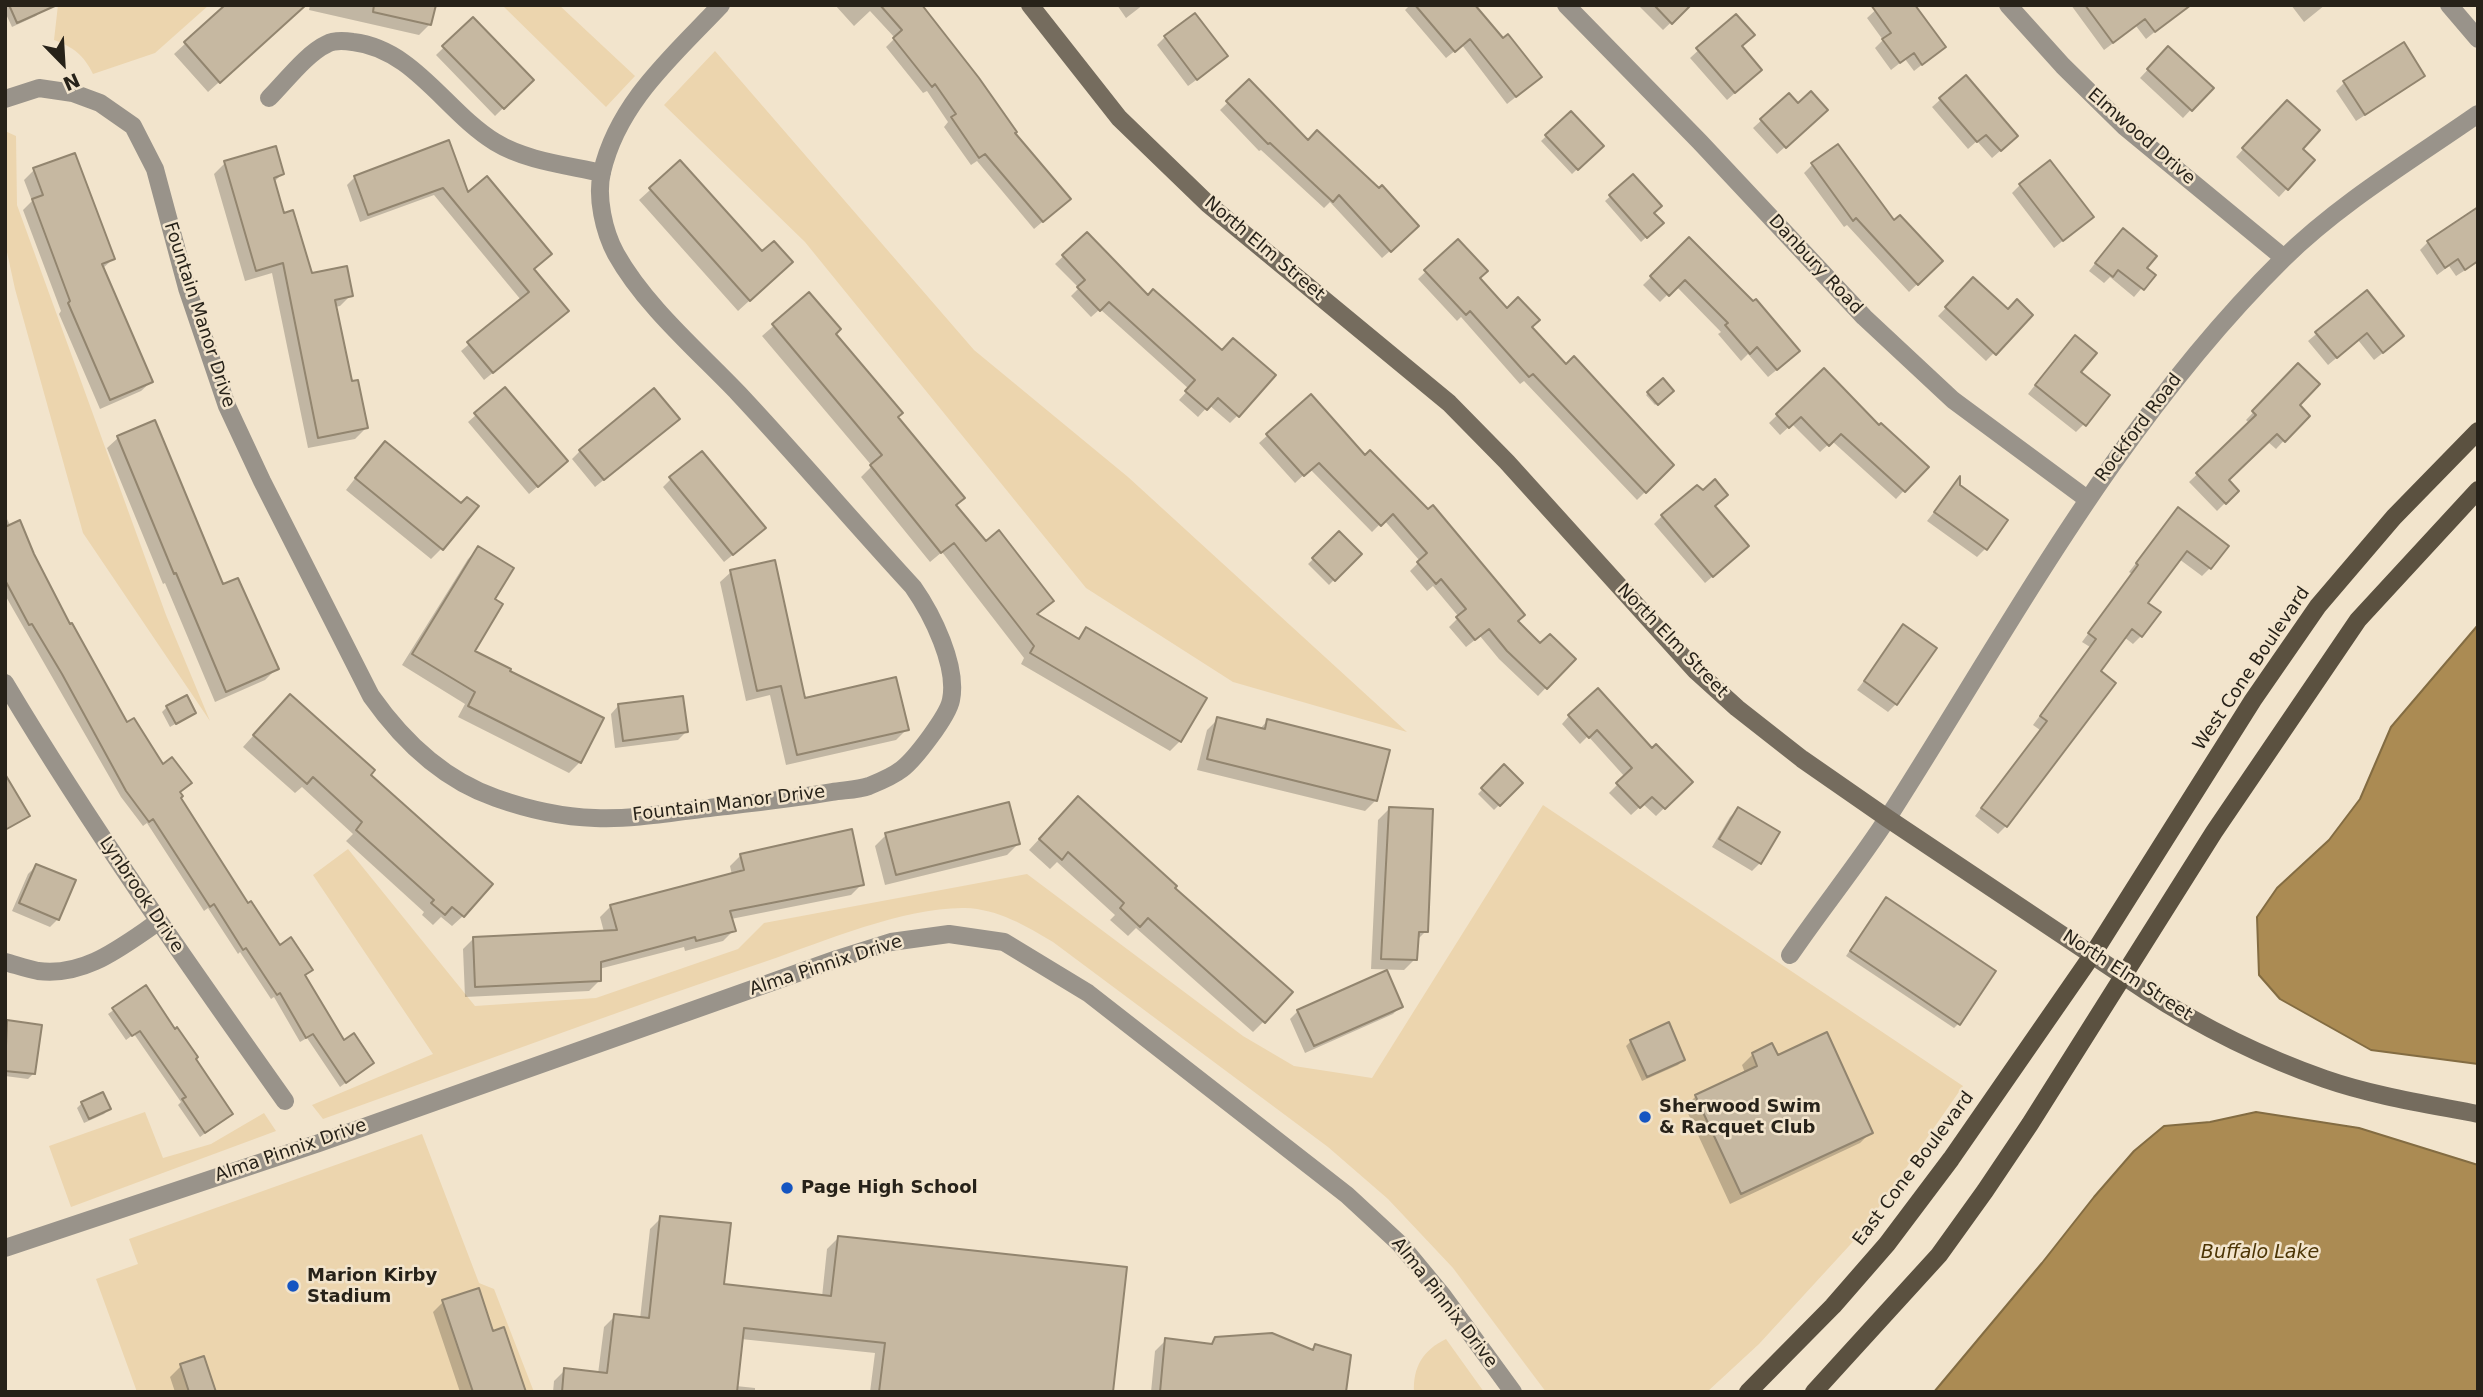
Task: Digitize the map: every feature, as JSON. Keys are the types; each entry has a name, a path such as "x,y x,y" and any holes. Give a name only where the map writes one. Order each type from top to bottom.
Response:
{"main road":[{"name":"North Elm Street","path":"1031,5 1119,118 1208,204 1449,403 1507,462 1695,670 1737,708 1802,759 2124,976 2197,1022 2256,1051 2326,1079 2416,1102 2478,1114"},
{"name":"West Cone Boulevard","path":"2093,954 2253,700 2318,606 2394,517 2478,431"},
{"path":"1814,1392 1939,1255 1985,1192 2214,832 2358,620 2478,490"},
{"name":"East Cone Boulevard","path":"1748,1392 1833,1306 1887,1244 1951,1159 2093,954"}],"street":[{"name":"Fountain Manor Drive","path":"5,99 39,88 73,93 100,103 133,126 155,169 197,320 236,428 371,696 387,718 432,762 464,784 496,798 550,813 596,818 788,799 867,787 902,769 928,741 951,701 947,660 926,605 913,587 626,271 614,251 605,227 601,193 602,173 621,120 649,80 721,5"},
{"name":"Danbury Road","path":"1566,5 1700,142 1864,317 1953,400 2087,499"},
{"name":"Elmwood Drive","path":"2008,5 2063,66 2125,127 2284,258"},
{"path":"2449,5 2478,39"},
{"path":"269,98 313,53 329,43 369,43 424,79 495,142 521,154 602,173"},
{"name":"Rockford Road","path":"1790,956 1887,818 2058,541 2162,393 2226,319 2284,258 2326,219 2478,114"},
{"name":"Lynbrook Drive","path":"5,683 61,777 158,922 285,1101"},
{"path":"5,962 38,971 81,968 102,960 158,922"},
{"name":"Alma Pinnix Drive","path":"5,1248 319,1143 837,959 891,942 949,934 1004,942 1088,993 1343,1191 1400,1244 1443,1296 1513,1392"}],"shaded area":[{"path":"58,5 209,5 155,53 93,74 77,52 54,40"},
{"path":"502,5 559,5 635,76 606,107"},
{"path":"715,51 974,350 1128,477 1407,732 1233,682 1086,588 805,242 664,105"},
{"path":"5,131 16,136 17,205 166,615 210,721 83,533 15,289 5,243"},
{"name":"Sherwood Swim & Racquet Club","path":"1543,805 1963,1086 1860,1234 1759,1344 1707,1392 1546,1392 1453,1268 1388,1199 1328,1147 1053,942 1022,924 989,911 942,909 891,919 656,999 323,1119 312,1105 433,1054 313,875 348,849 475,1006 596,998 738,949 764,923 1027,874 1243,1036 1294,1066 1372,1078"},
{"path":"145,1112 163,1158 211,1144 264,1113 276,1131 71,1207 49,1146"},
{"name":"Marion Kirby Stadium","path":"422,1134 479,1283 494,1289 534,1392 137,1392 96,1279 138,1264 129,1239"},
{"path":"1446,1339 1484,1392 1414,1392 1415,1375 1421,1360 1431,1348"}],"water":[{"path":"2478,625 2478,1064 2371,1050 2280,999 2259,975 2257,917 2277,888 2329,840 2360,799 2391,727"},
{"name":"Buffalo Lake","path":"2256,1112 2359,1128 2478,1165 2478,1392 1934,1392 2134,1151 2164,1126 2210,1122"}],"building":[{"path":"9,5 57,5 17,23"},
{"path":"225,5 306,5 220,83 184,42"},
{"path":"374,5 436,5 431,25 373,12"},
{"path":"880,5 922,5 979,78 1017,132 1015,133 1071,199 1043,222 985,154 979,158 951,117 956,114 935,84 932,87 893,38 902,30"},
{"path":"1415,5 1475,5 1503,38 1508,34 1542,77 1516,97 1470,39 1455,52"},
{"path":"1654,5 1691,5 1672,24"},
{"path":"1871,5 1915,5 1946,47 1922,65 1914,53 1900,63 1882,39 1891,33"},
{"path":"2085,5 2191,5 2155,32 2145,19 2113,43"},
{"path":"1195,13 1228,56 1197,80 1164,36"},
{"path":"1736,14 1755,35 1742,46 1762,70 1735,93 1696,48"},
{"path":"473,17 534,80 504,109 442,46"},
{"path":"2404,42 2425,76 2365,115 2343,81"},
{"path":"2168,46 2214,88 2192,111 2147,69"},
{"path":"1966,75 2018,136 2001,151 1986,135 1977,142 1939,98"},
{"path":"1249,79 1308,140 1317,130 1379,188 1382,185 1419,226 1391,252 1339,195 1333,202 1268,144 1226,101"},
{"path":"1811,91 1828,110 1786,148 1760,119 1789,93 1798,103"},
{"path":"2287,100 2320,130 2303,149 2315,160 2288,190 2242,148"},
{"path":"1571,111 1604,146 1578,170 1545,135"},
{"path":"449,140 468,192 487,176 552,254 534,269 569,311 493,373 467,342 529,292 443,188 368,215 354,176"},
{"path":"1838,144 1894,220 1900,215 1943,261 1918,285 1856,218 1853,221 1811,163"},
{"path":"276,146 284,174 274,178 284,213 293,210 312,273 347,266 353,296 335,300 352,381 358,380 368,428 318,438 283,263 256,271 224,161"},
{"path":"75,153 115,259 102,264 153,382 110,400 68,303 70,301 32,199 43,195 33,168"},
{"path":"680,160 762,251 774,241 793,262 750,301 649,188"},
{"path":"2050,160 2094,217 2063,241 2019,184"},
{"path":"1633,174 1662,206 1654,213 1664,223 1647,238 1609,195"},
{"path":"2478,207 2478,261 2465,270 2458,259 2445,268 2427,241"},
{"path":"2123,228 2157,256 2147,268 2156,275 2144,290 2118,270 2113,277 2095,263"},
{"path":"1087,232 1148,295 1153,289 1222,350 1233,338 1276,375 1239,417 1218,398 1207,410 1185,391 1195,380 1109,302 1100,311 1077,287 1085,280 1062,255"},
{"path":"1689,237 1753,301 1756,299 1800,351 1777,370 1757,347 1750,354 1725,325 1728,323 1685,280 1669,296 1650,276"},
{"path":"1458,239 1488,271 1480,278 1507,308 1518,297 1540,320 1532,327 1566,364 1574,356 1674,465 1646,493 1533,374 1529,377 1470,311 1466,315 1424,270"},
{"path":"1973,277 2008,309 2017,299 2033,315 1996,355 1945,307"},
{"path":"2367,290 2404,336 2383,353 2367,333 2337,358 2315,332"},
{"path":"809,292 841,329 836,334 903,413 898,417 965,498 956,505 986,541 999,530 1054,601 1037,614 1079,639 1086,627 1207,698 1181,742 1030,653 1034,646 954,543 941,553 870,465 882,455 772,324"},
{"path":"2075,335 2097,353 2081,372 2110,395 2086,426 2035,385"},
{"path":"2298,363 2320,384 2300,405 2310,416 2285,442 2277,434 2229,480 2239,491 2226,504 2196,473 2256,415 2252,411"},
{"path":"1824,368 1879,425 1881,423 1929,467 1905,492 1841,434 1829,446 1801,417 1789,428 1776,414"},
{"path":"1663,378 1674,391 1658,405 1647,392"},
{"path":"505,387 568,461 538,487 474,413"},
{"path":"654,388 680,419 604,480 579,450"},
{"path":"1311,394 1365,455 1370,450 1428,509 1433,505 1525,615 1518,621 1540,643 1550,634 1576,659 1547,689 1507,651 1489,629 1475,640 1456,617 1466,609 1441,579 1436,584 1417,562 1427,553 1393,514 1381,526 1319,463 1304,476 1266,434"},
{"path":"155,420 223,584 238,578 279,669 226,692 117,436"},
{"path":"385,441 461,503 467,497 479,506 443,550 355,478"},
{"path":"702,451 766,528 733,555 669,477"},
{"path":"1960,476 1960,485 2008,520 1987,550 1934,512"},
{"path":"1715,479 1728,495 1715,506 1749,546 1713,577 1661,515 1697,485 1703,490"},
{"path":"2178,507 2229,546 2211,569 2187,551 2148,603 2161,612 2142,637 2132,629 2101,671 2116,683 2007,827 1981,808 2047,721 2040,716 2096,639 2088,633"},
{"path":"20,520 34,554 70,624 72,623 127,722 134,718 163,764 172,757 192,783 180,792 183,796 181,798 248,903 251,901 280,945 291,937 313,970 305,975 344,1040 354,1033 374,1063 346,1083 313,1034 306,1038 280,993 277,995 246,948 243,950 214,904 210,907 153,819 149,822 126,791 62,674 32,624 29,625 5,580 5,527"},
{"path":"1339,531 1362,554 1335,581 1312,558"},
{"path":"478,546 514,568 495,599 503,604 475,651 604,718 581,763 468,706 475,692 412,654"},
{"path":"775,560 805,698 896,677 909,730 797,755 781,686 757,691 730,570"},
{"path":"1903,624 1937,648 1897,705 1864,681"},
{"path":"1598,688 1652,748 1656,744 1693,782 1665,809 1652,797 1640,808 1616,783 1632,768 1597,730 1589,738 1568,715"},
{"path":"290,694 375,770 371,775 493,884 464,917 452,907 445,915 431,903 434,900 356,830 362,822 313,777 307,784 253,735"},
{"path":"187,695 196,713 176,724 166,706"},
{"path":"683,696 688,732 623,741 618,704"},
{"path":"1217,717 1265,729 1267,719 1390,750 1377,801 1207,759"},
{"path":"1504,764 1523,783 1500,806 1481,788"},
{"path":"5,774 30,816 5,830"},
{"path":"1078,796 1177,886 1175,888 1293,992 1265,1023 1148,918 1140,927 1120,908 1124,903 1068,852 1062,860 1039,839"},
{"path":"1009,802 1020,844 896,875 885,833"},
{"path":"1389,807 1433,809 1428,932 1419,932 1417,960 1381,959"},
{"path":"1738,807 1780,832 1761,864 1719,839"},
{"path":"852,829 864,885 730,911 736,931 696,941 695,937 601,962 601,981 475,987 473,937 617,930 610,905 744,870 740,854"},
{"path":"36,864 76,880 59,920 19,903"},
{"path":"1886,897 1996,971 1960,1025 1850,951"},
{"path":"1387,970 1403,1007 1314,1046 1297,1010"},
{"path":"146,985 175,1029 177,1027 198,1057 196,1059 233,1114 205,1133 182,1099 186,1097 140,1031 132,1036 112,1008"},
{"path":"7,1020 42,1025 35,1074 5,1071"},
{"path":"1669,1022 1685,1060 1647,1077 1630,1040"},
{"path":"1827,1032 1873,1133 1741,1194 1695,1095 1757,1066 1752,1053 1772,1043 1778,1055"},
{"path":"103,1092 111,1109 89,1119 81,1102"},
{"path":"660,1216 731,1223 724,1284 831,1296 838,1236 1127,1267 1113,1392 879,1392 885,1343 744,1328 737,1392 562,1392 564,1368 607,1373 614,1314 649,1318"},
{"path":"479,1288 493,1331 504,1327 526,1392 473,1392 442,1300"},
{"path":"1272,1333 1313,1350 1315,1344 1351,1355 1346,1392 1160,1392 1165,1338 1212,1344 1215,1337"},
{"path":"204,1356 216,1392 189,1392 180,1364"}],"place":[{"name":"Sherwood Swim & Racquet Club","path":"1645,1117"},
{"name":"Page High School","path":"787,1188"},
{"name":"Marion Kirby Stadium","path":"293,1286"}]}
